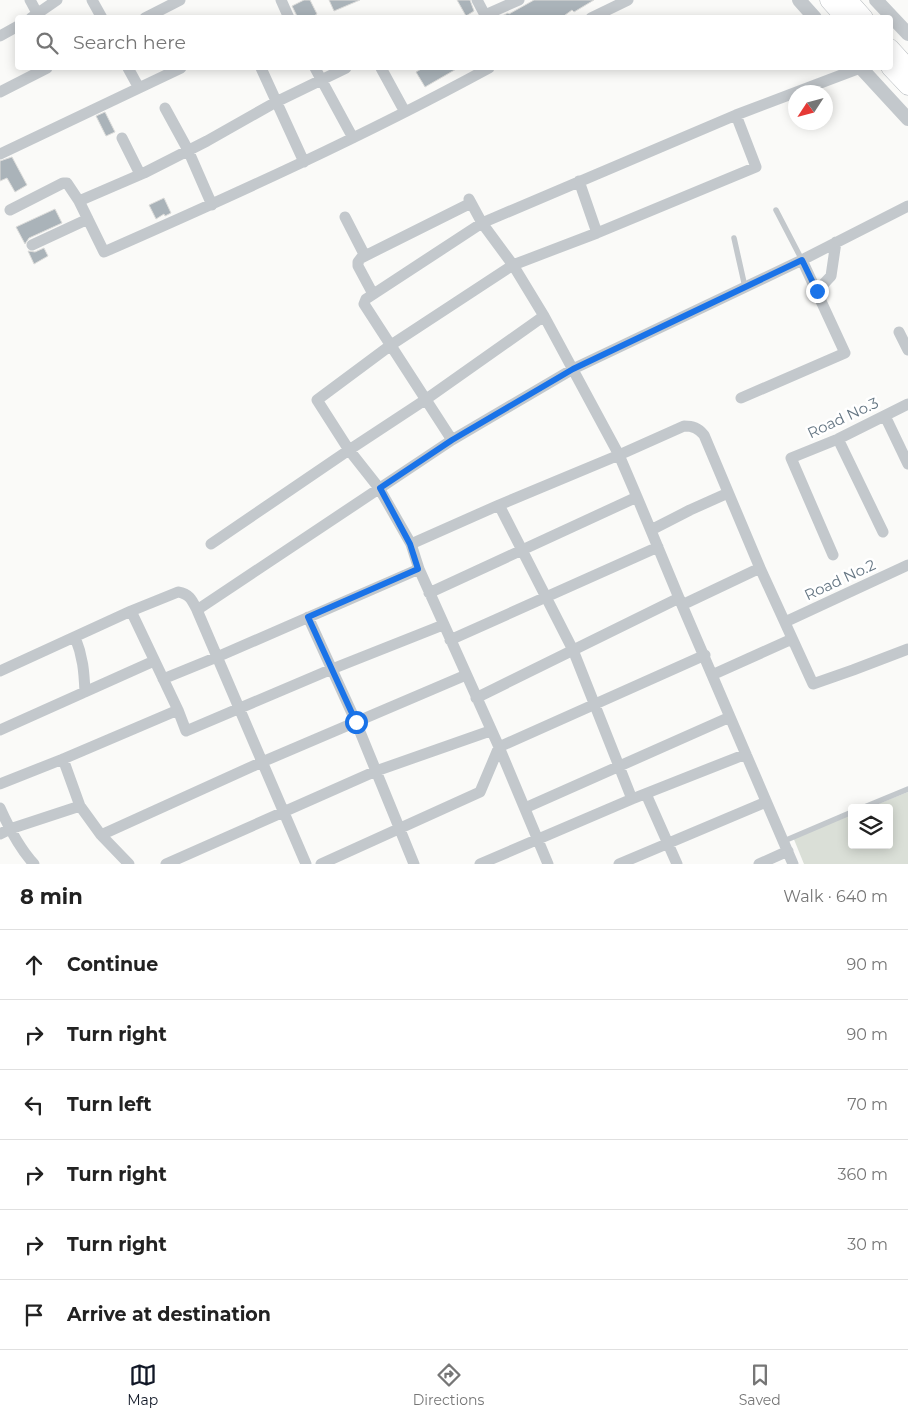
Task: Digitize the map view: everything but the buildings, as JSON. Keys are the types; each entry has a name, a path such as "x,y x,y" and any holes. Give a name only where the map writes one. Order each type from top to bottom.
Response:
{"highway":[{"path":"829,0 842,15"},
{"path":"848,0 861,15"},
{"path":"893,51 908,68"},
{"path":"893,70 908,86"}],"street":[{"path":"30,0 34,15 56,0"},
{"path":"92,0 100,15"},
{"path":"151,15 180,0"},
{"path":"281,0 286,15"},
{"path":"477,0 483,15"},
{"path":"488,15 519,0"},
{"path":"597,15 628,0"},
{"path":"799,0 812,15"},
{"path":"876,0 890,15"},
{"path":"893,18 908,34"},
{"path":"0,36 15,28"},
{"path":"0,92 43,70"},
{"path":"129,70 139,88"},
{"path":"0,154 177,70"},
{"path":"262,70 304,162"},
{"path":"316,70 353,138"},
{"path":"79,201 140,174 276,102 342,70"},
{"path":"382,70 405,112"},
{"path":"10,210 63,183 67,184 79,201 104,252 304,162 485,70"},
{"path":"452,440 364,304 366,300 482,222 736,114 855,70"},
{"path":"862,70 908,119"},
{"path":"165,108 188,150 212,205"},
{"path":"548,864 499,748 418,569 410,544 380,488 349,450 317,400 392,345 513,266 756,167 736,114"},
{"path":"122,138 140,174"},
{"path":"579,181 597,233"},
{"path":"373,294 358,266 358,262 365,256 470,201 544,316 638,497 680,601 705,655 793,864"},
{"path":"197,610 452,440 573,369 802,260 908,206"},
{"path":"345,216 365,256"},
{"path":"32,245 88,219"},
{"path":"817,291 831,276 836,242"},
{"path":"741,398 846,353 802,260"},
{"path":"211,544 425,400 544,316"},
{"path":"900,332 908,350"},
{"name":"Road No.3","path":"833,555 791,458 838,439 908,404"},
{"path":"884,416 908,464"},
{"path":"410,544 684,426 691,426 704,435 760,568 813,684 908,649"},
{"path":"838,439 883,532"},
{"path":"651,530 728,493"},
{"path":"429,593 638,497"},
{"path":"500,505 574,650 632,799"},
{"path":"450,640 658,547"},
{"name":"Road No.2","path":"785,622 908,565"},
{"path":"476,698 680,601 760,568"},
{"path":"163,679 418,569"},
{"path":"0,671 131,611 178,592 186,594 192,600 197,610 306,864"},
{"path":"131,611 186,731 443,625"},
{"path":"308,617 356,722 414,864"},
{"path":"75,637 84,664 85,692"},
{"path":"712,675 792,639"},
{"path":"321,864 480,792 499,748 705,655"},
{"path":"0,730 154,662"},
{"path":"101,835 262,762 466,675"},
{"path":"0,784 178,710"},
{"path":"525,808 730,717"},
{"path":"166,864 376,771 490,731"},
{"path":"480,864 632,799 746,754"},
{"path":"63,759 80,806 101,835 129,864"},
{"path":"646,794 677,864"},
{"path":"619,864 766,802"},
{"path":"5,832 80,806"},
{"path":"0,808 5,832 34,864"},
{"path":"759,864 786,846"}],"lane":[{"path":"776,210 802,260"},
{"path":"734,238 745,287"},
{"path":"871,804 908,788"},
{"path":"786,846 848,814"}],"shaded area":[{"path":"908,792 908,864 804,864 793,837 848,816 848,849 893,849 893,804 878,804"}],"route":[{"path":"356,722 308,617 418,569 410,544 380,488 452,440 573,369 802,260 817,291"}]}
